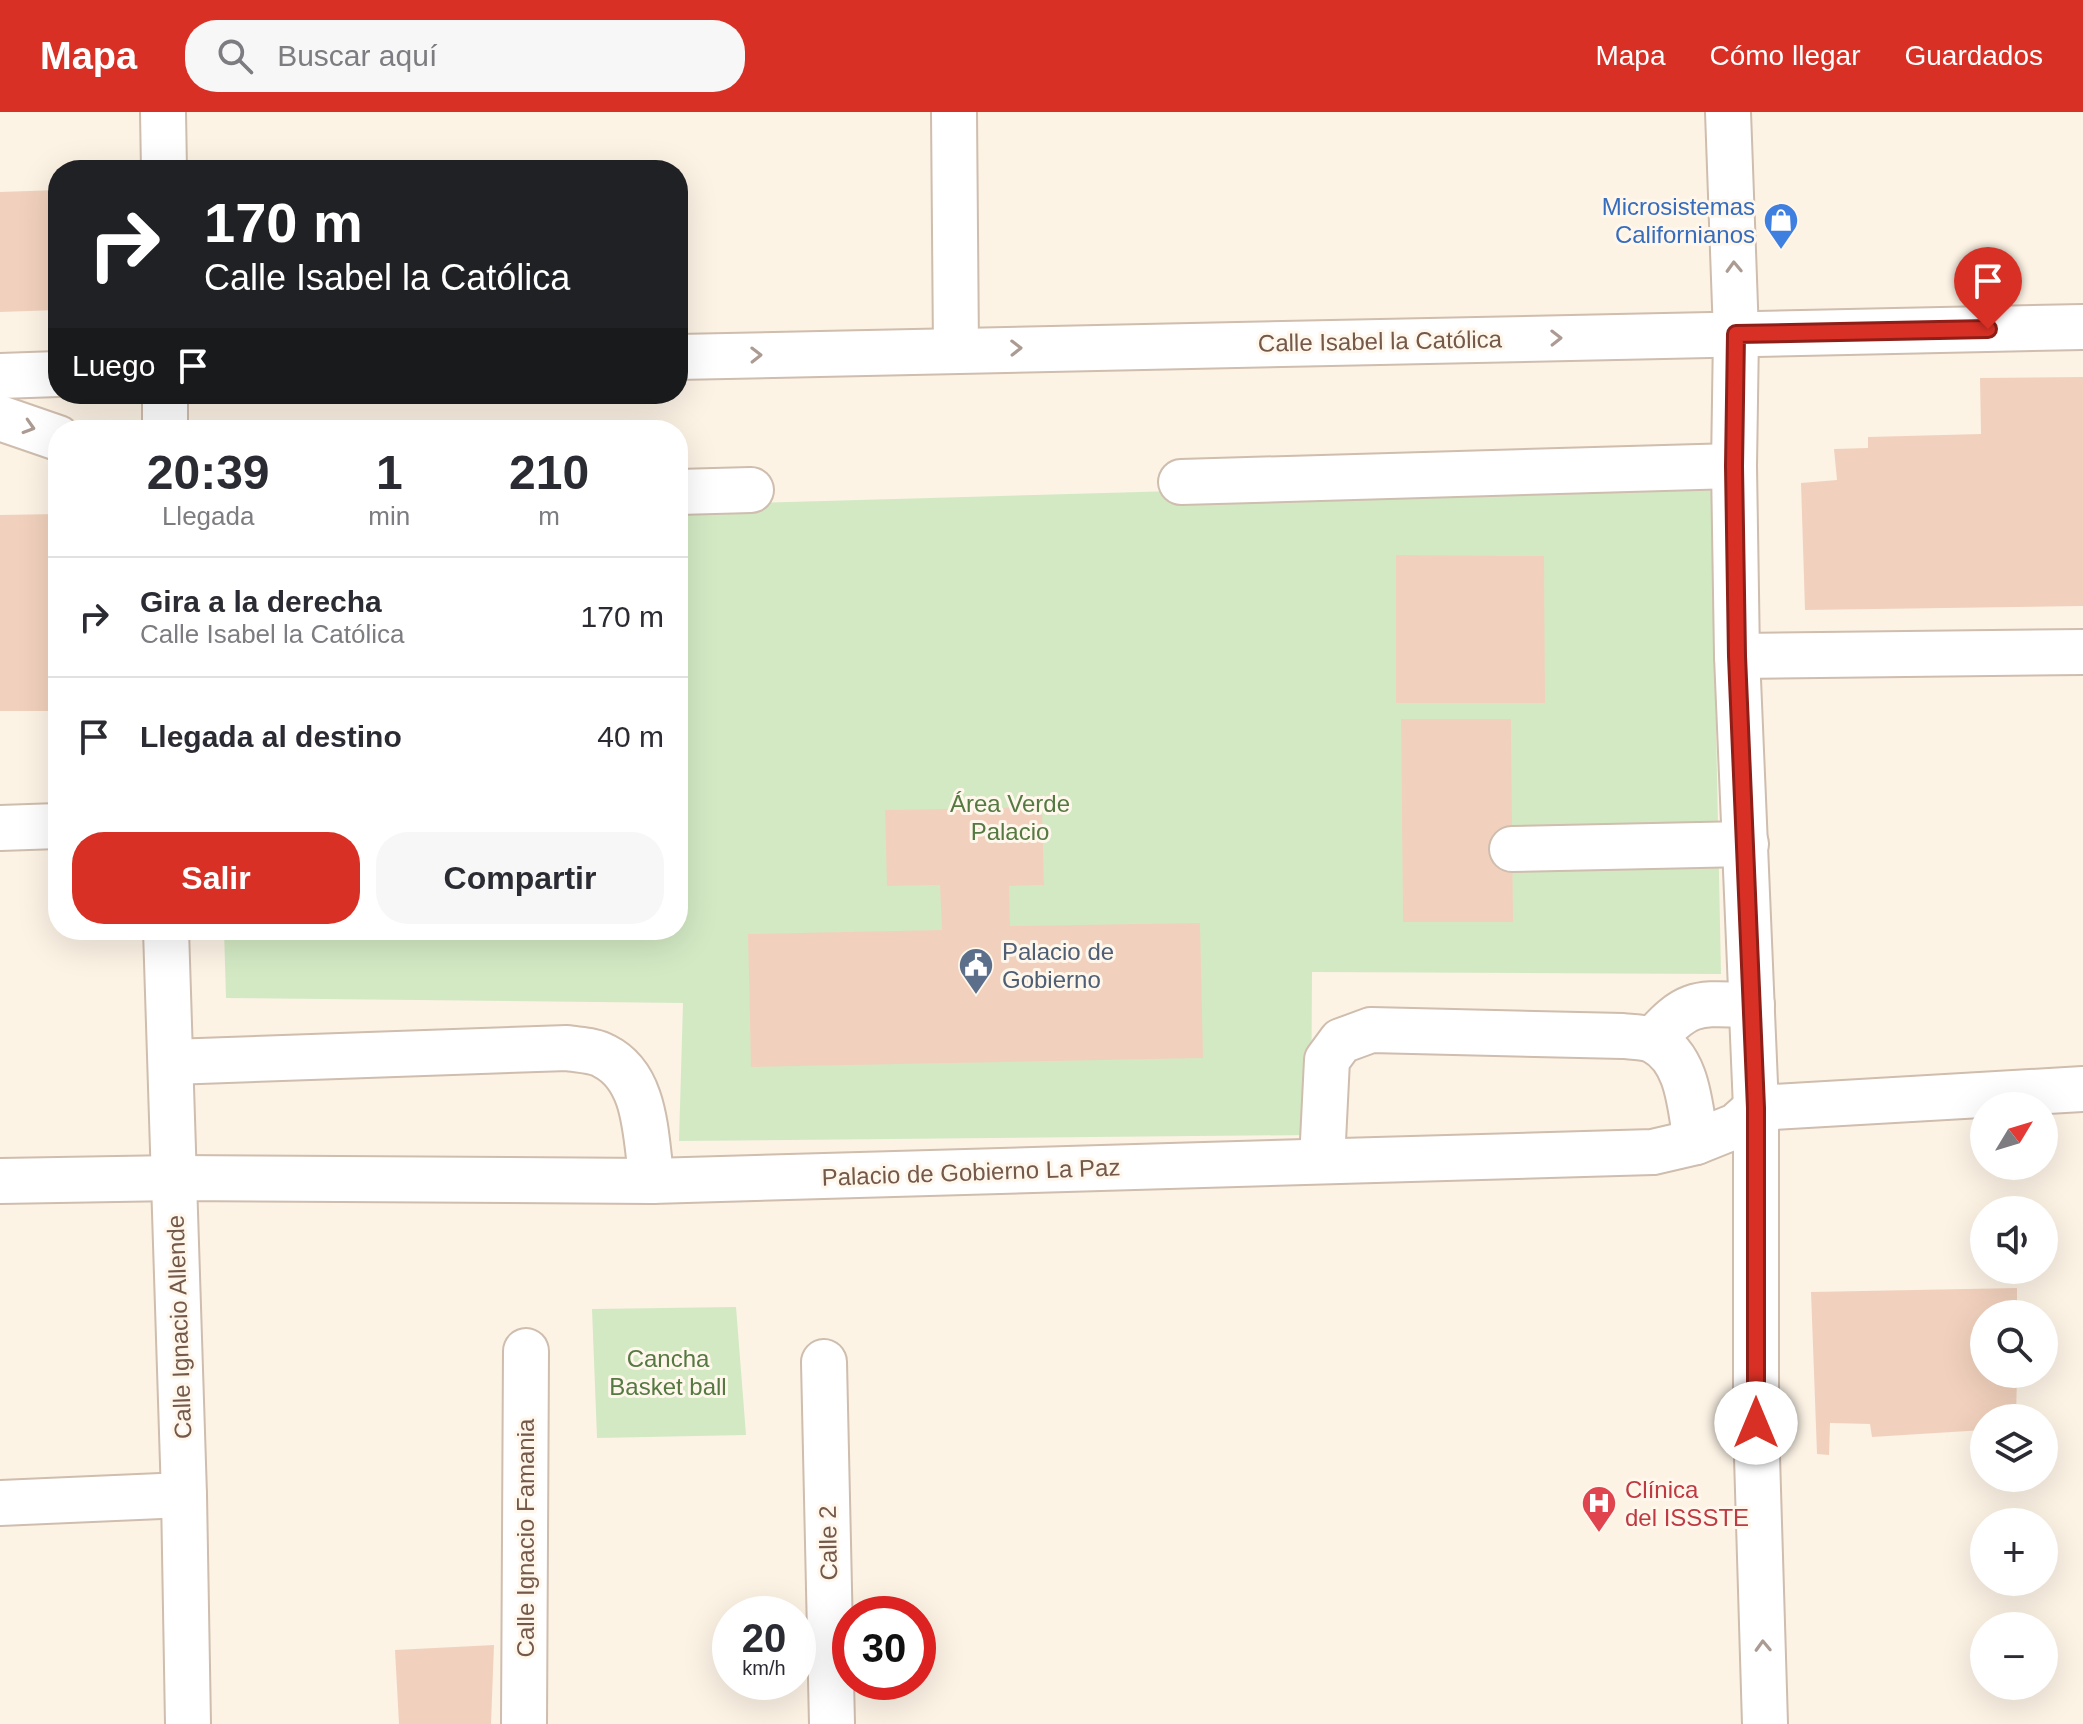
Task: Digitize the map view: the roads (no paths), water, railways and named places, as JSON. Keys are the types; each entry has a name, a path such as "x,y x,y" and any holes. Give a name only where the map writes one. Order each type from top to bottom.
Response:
{"street":[{"path":"163,112 164,160"},
{"path":"954,112 956,350"},
{"path":"1728,112 1736,334 1734,466 1737,656 1756,1108 1756,1423 1765,1724"},
{"name":"Calle Isabel la Católica","path":"688,357 2083,327"},
{"path":"0,376 48,374"},
{"path":"0,418 48,435"},
{"path":"1181,482 1734,466"},
{"path":"688,492 751,490"},
{"path":"1737,656 2083,652"},
{"path":"0,828 48,826"},
{"path":"1512,849 1746,844"},
{"name":"Calle Ignacio Allende","path":"166,940 188,1724"},
{"path":"1653,1040 1672,1019 1695,1004 1752,1005"},
{"path":"1322,1161 1327,1060 1341,1041 1371,1030 1623,1036 1653,1040 1674,1058 1685,1082 1696,1142"},
{"path":"171,1062 567,1048 601,1054 624,1068 637,1089 652,1181"},
{"path":"1756,1108 2083,1089"},
{"name":"Palacio de Gobierno La Paz","path":"0,1181 175,1178 652,1181 1653,1152 1696,1142 1736,1126 1756,1108"},
{"name":"Calle Ignacio Famania","path":"524,1724 526,1351"},
{"name":"Calle 2","path":"824,1362 832,1724"},
{"path":"0,1503 184,1495"}],"place":[{"name":"Microsistemas Californianos","path":"1781,251"},
{"name":"Palacio de Gobierno","path":"976,996"},
{"name":"Clínica del ISSSTE","path":"1599,1534"}],"park label":[{"name":"Área Verde Palacio","path":"1010,817"},
{"name":"Cancha Basket ball","path":"668,1372"}]}
